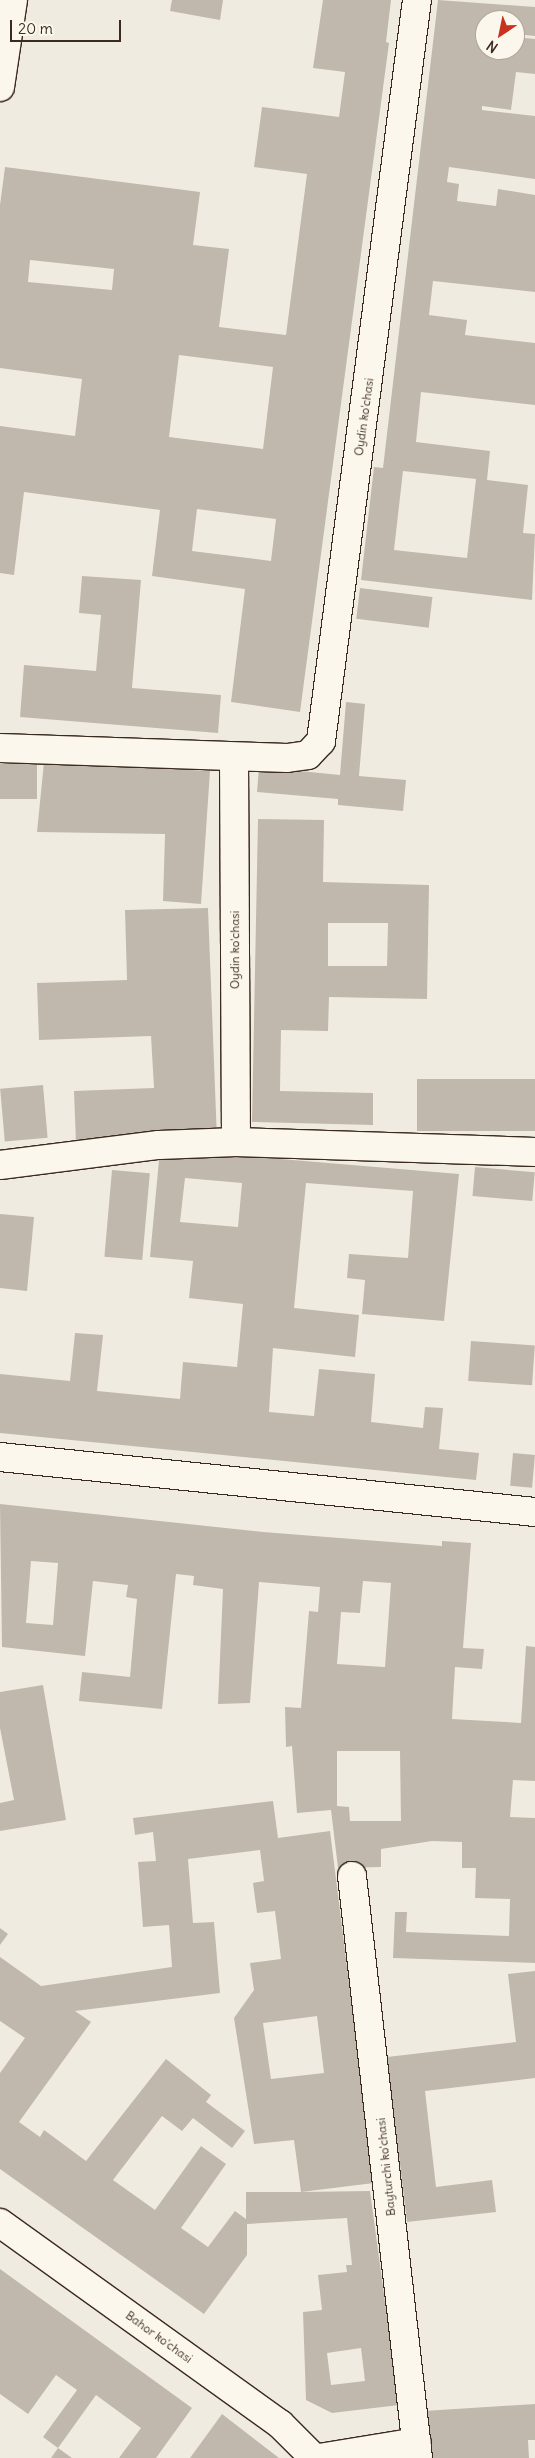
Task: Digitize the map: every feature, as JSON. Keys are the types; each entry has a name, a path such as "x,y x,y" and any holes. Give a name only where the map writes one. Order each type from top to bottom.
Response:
{"street":[{"path":"0,87 13,0"},
{"name":"Oydin ko'chasi","path":"0,748 234,758 308,755 321,741 417,0"},
{"name":"Oydin ko'chasi","path":"234,758 236,1142"},
{"path":"0,1165 159,1145 236,1142 535,1152"},
{"path":"0,1458 535,1512"},
{"name":"Bayturchi ko'chasi","path":"352,1876 418,2450"},
{"name":"Bahor ko'chasi","path":"0,2222 280,2424 314,2458"},
{"path":"319,2458 418,2450"}],"building":[{"path":"172,0 223,0 220,20 170,11"},
{"path":"323,0 391,0 386,42 389,43 300,712 231,702 245,589 152,576 160,510 24,492 14,575 0,573 0,426 75,436 82,379 0,368 0,205 5,167 200,192 193,245 229,249 219,327 286,335 307,174 254,167 262,107 339,117 345,72 313,68","holes":["30,260 114,269 112,290 28,282","179,355 273,367 263,449 169,437","197,509 276,519 271,561 192,551"]},
{"path":"438,0 535,7 535,36 525,35 525,10 475,10 475,60 525,60 525,38 535,39 535,74 516,72 511,110 482,106 482,110 535,116 535,179 449,167 447,182 459,184 457,201 496,206 498,189 535,195 535,292 433,281 429,315 467,320 465,335 535,343 535,405 421,392 416,442 490,451 487,480 528,485 523,533 535,534 532,600 361,580 374,467 383,468","holes":["403,471 476,479 467,558 394,550"]},
{"path":"82,576 141,580 132,688 221,695 218,733 20,717 24,665 96,671 101,615 79,613"},
{"path":"360,588 432,597 429,628 356,619"},
{"path":"346,702 365,704 359,776 406,780 403,811 338,805 338,799 257,792 259,767 340,775"},
{"path":"44,762 210,771 201,904 163,901 165,834 37,832"},
{"path":"0,764 37,764 37,799 0,799"},
{"path":"258,819 324,820 323,882 429,885 427,999 329,997 328,1031 281,1030 280,1091 373,1093 373,1125 252,1122","holes":["328,923 388,923 387,966 328,966"]},
{"path":"208,908 217,1139 76,1144 74,1091 154,1088 151,1036 39,1040 37,983 127,980 125,910"},
{"path":"417,1079 535,1079 535,1131 417,1131"},
{"path":"43,1085 48,1138 5,1142 0,1089"},
{"path":"160,1149 459,1174 444,1321 362,1314 365,1280 347,1278 349,1254 408,1258 413,1191 306,1183 294,1308 359,1315 355,1357 273,1348 269,1412 314,1416 319,1369 375,1374 371,1422 423,1428 425,1407 443,1408 439,1449 479,1453 476,1480 0,1433 0,1374 70,1381 75,1333 103,1335 97,1391 180,1399 183,1362 237,1367 243,1304 189,1298 193,1261 150,1257","holes":["185,1178 242,1183 238,1227 180,1222"]},
{"path":"475,1167 535,1172 532,1201 472,1196"},
{"path":"112,1170 150,1173 142,1260 104,1257"},
{"path":"0,1214 34,1217 27,1291 0,1288"},
{"path":"471,1341 535,1345 532,1385 468,1381"},
{"path":"513,1453 535,1455 532,1488 510,1486"},
{"path":"0,1504 263,1532 442,1546 442,1541 471,1543 463,1648 484,1649 482,1669 455,1667 452,1719 521,1723 526,1646 535,1647 535,1781 513,1780 510,1817 535,1818 535,1963 393,1958 395,1912 407,1912 406,1932 509,1936 510,1899 475,1898 476,1868 462,1868 462,1842 432,1841 381,1849 381,1867 338,1868 331,1810 297,1813 292,1746 286,1747 285,1707 301,1708 309,1611 318,1612 320,1587 259,1582 250,1703 218,1704 223,1589 193,1585 194,1576 176,1574 162,1709 79,1701 82,1672 130,1677 137,1599 126,1597 128,1585 93,1581 85,1656 2,1647","holes":["31,1561 58,1563 53,1625 26,1623","363,1581 391,1583 385,1667 337,1664 341,1612 360,1613","337,1751 400,1751 401,1821 350,1821 349,1807 337,1806"]},
{"path":"43,1685 66,1820 0,1831 0,1803 14,1800 0,1728 0,1692"},
{"path":"273,1801 278,1838 330,1831 374,2183 301,2192 370,2191 399,2405 332,2413 306,2400 303,2312 322,2310 318,2275 347,2272 346,2265 352,2265 347,2218 247,2224 247,2255 204,2314 0,2169 0,2073 25,2038 0,2021 0,1957 41,1986 172,1967 169,1925 143,1927 138,1862 156,1861 153,1832 135,1835 133,1818","holes":["260,1850 264,1881 253,1883 257,1913 275,1911 281,1959 250,1963 254,1990 234,2018 254,2144 294,2140 301,2192 246,2192 246,2219 235,2211 208,2247 181,2228 226,2164 201,2146 155,2210 113,2180 162,2116 182,2131 193,2118 232,2148 245,2131 206,2102 211,2095 166,2059 86,2161 44,2130 40,2137 19,2122 91,2022 75,2011 220,1993 214,1922 193,1923 188,1859","317,2016 324,2073 271,2079 263,2023","361,2348 365,2381 331,2385 327,2353"]},
{"path":"0,1928 8,1934 0,1945"},
{"path":"535,1971 535,2078 425,2091 436,2187 492,2180 496,2212 407,2222 387,2057 516,2042 508,1974"},
{"path":"0,2269 192,2408 156,2458 119,2458 141,2428 96,2395 58,2448 43,2437 77,2390 56,2375 28,2414 0,2394"},
{"path":"535,2404 535,2440 528,2440 529,2458 427,2458 424,2411"},
{"path":"222,2414 279,2458 190,2458"},
{"path":"58,2448 72,2458 51,2458"}]}
